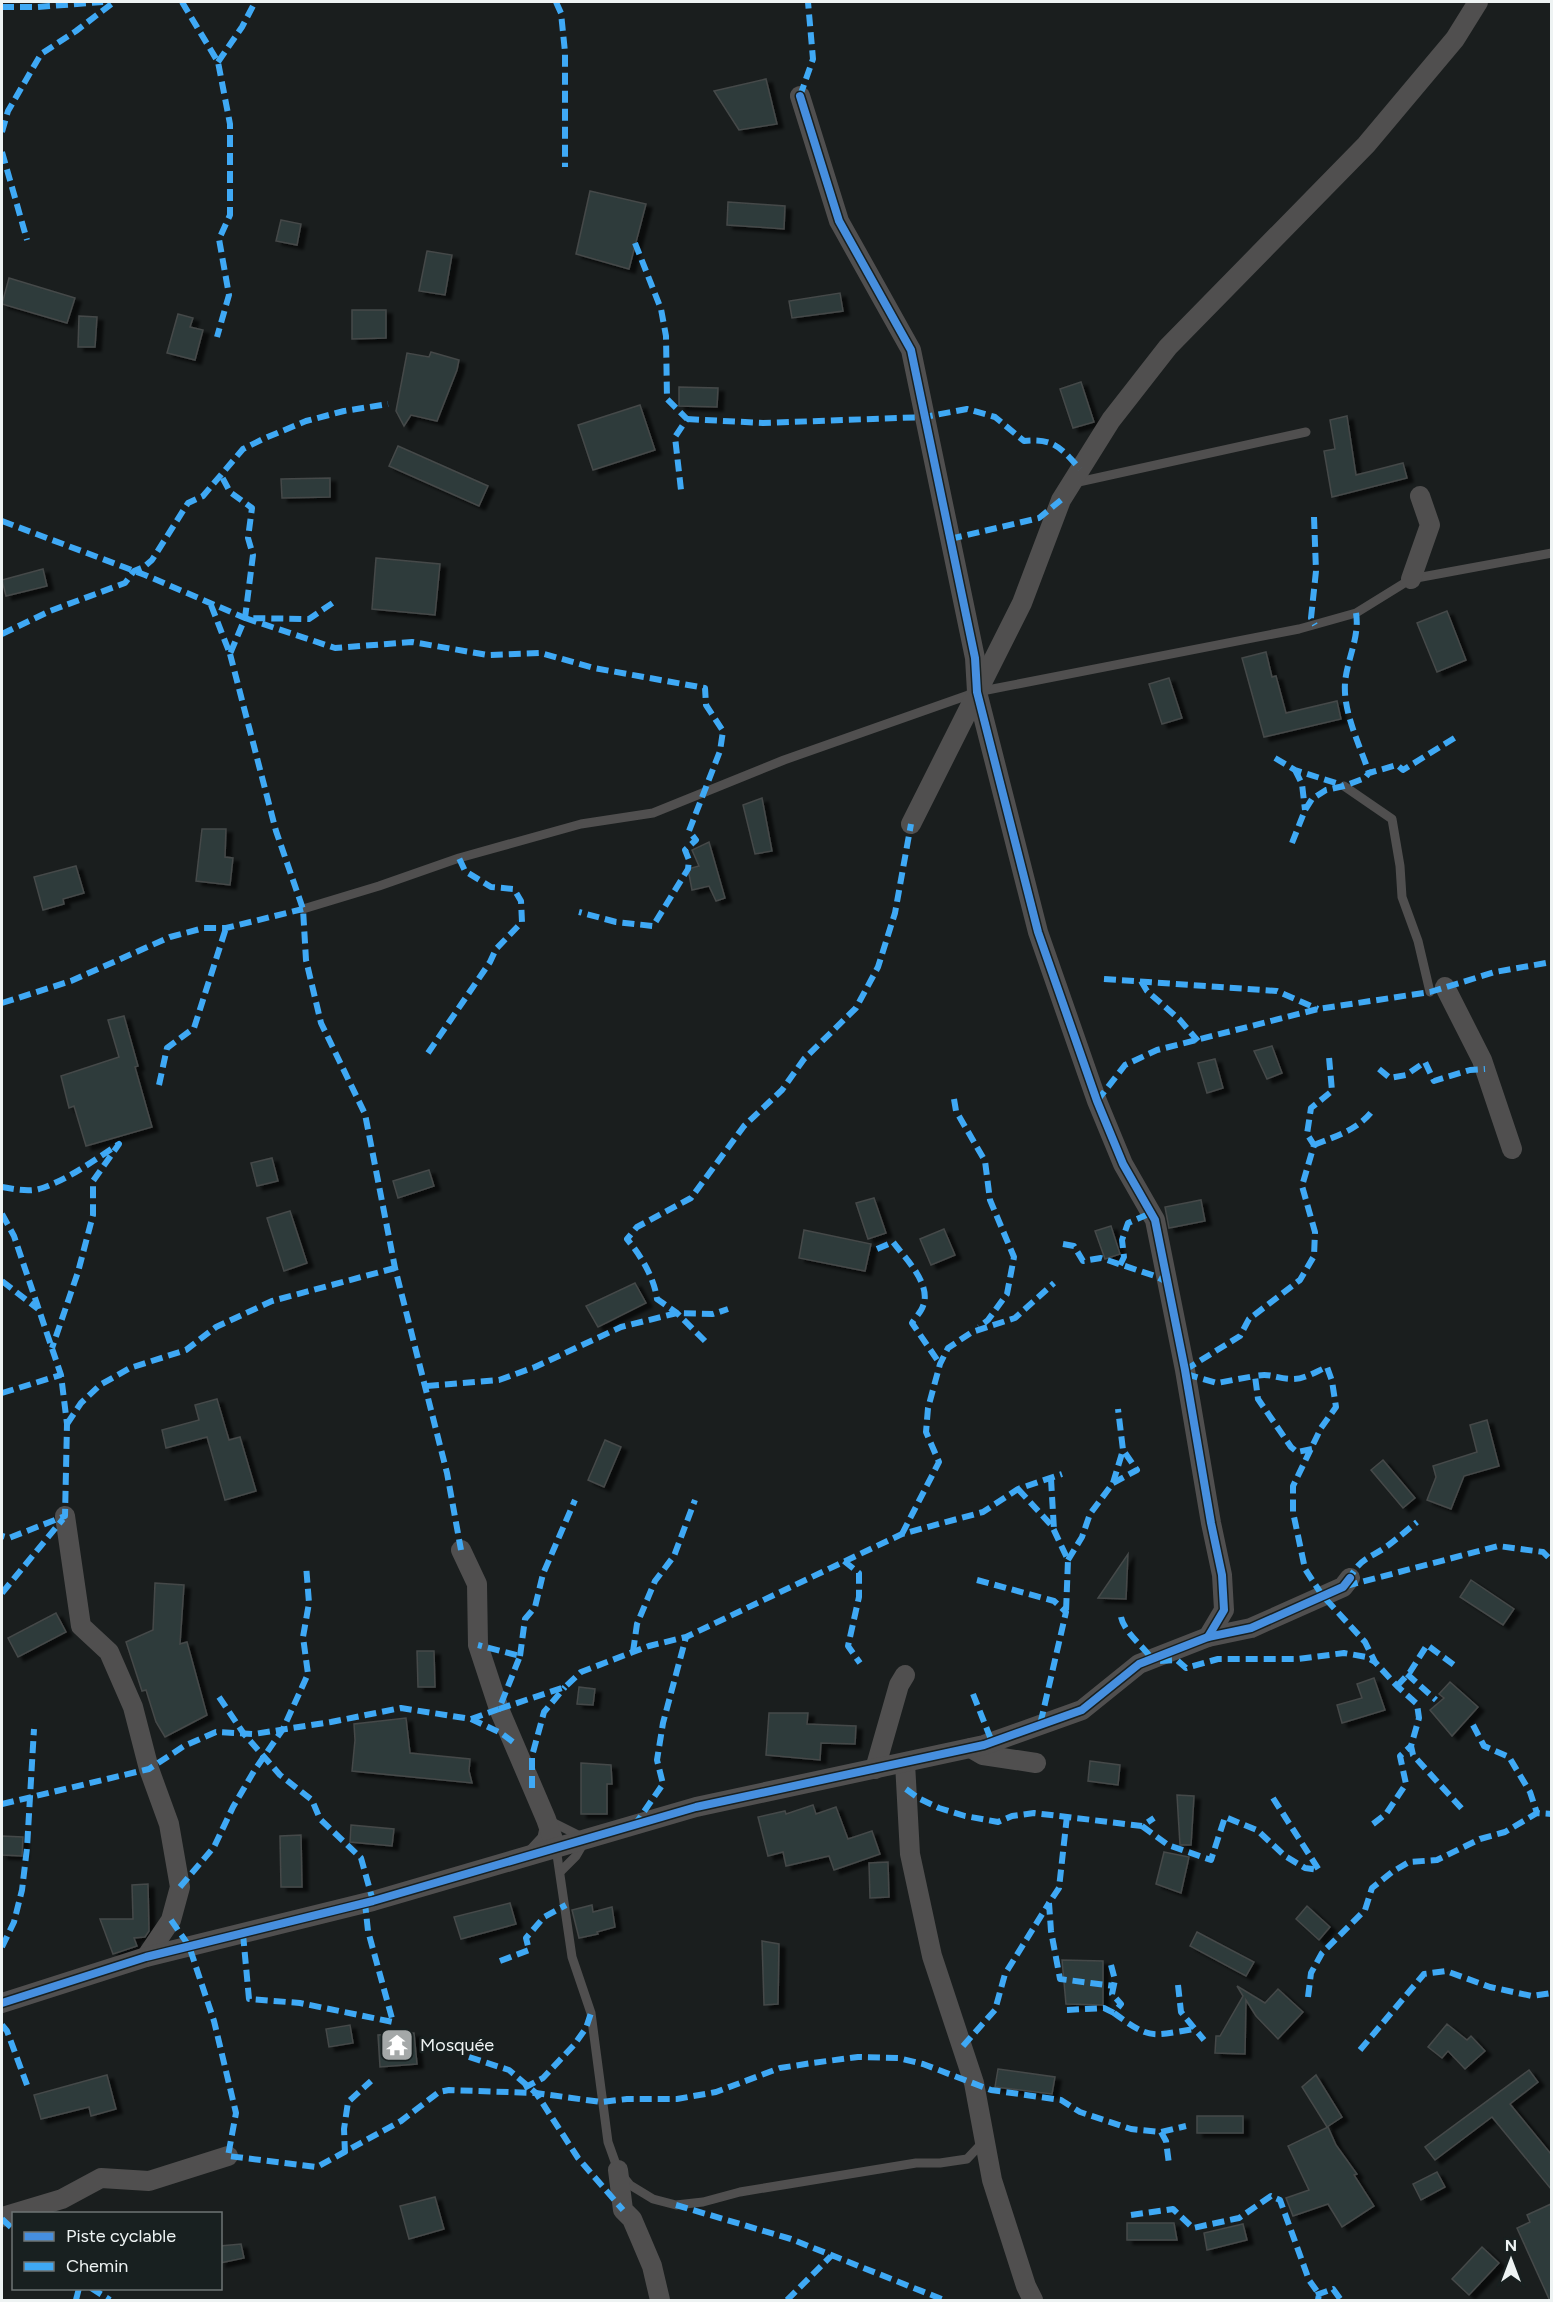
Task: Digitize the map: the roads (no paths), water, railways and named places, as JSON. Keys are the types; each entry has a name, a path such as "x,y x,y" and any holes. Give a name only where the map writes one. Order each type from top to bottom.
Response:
{"street":[{"path":"911,824 1022,603 1061,500 1111,420 1168,347 1366,145 1455,39 1478,2"},
{"path":"800,96 839,221 910,350 975,658 977,692 1038,932 1123,1164 1155,1220 1186,1374 1222,1575 1224,1610 1199,1640 1177,1660"},
{"path":"1411,579 1430,525 1420,496"},
{"path":"1437,990 1482,1060 1512,1149"},
{"path":"64,1516 81,1626 109,1652 133,1707 149,1769 169,1824 180,1887 171,1920 146,1957"},
{"path":"461,1550 477,1584 478,1646 499,1710 546,1819 556,1848"},
{"path":"2,2003 146,1957 373,1901 696,1808 971,1748 1082,1710 1139,1664 1199,1640 1251,1628 1343,1587 1350,1578"},
{"path":"875,1769 887,1731 890,1711 905,1675"},
{"path":"971,1748 983,1755 1036,1763"},
{"path":"913,1794 926,1758"},
{"path":"905,1763 912,1865 932,1956 974,2083 992,2180 1026,2286 1033,2301"},
{"path":"19,2212 62,2199 101,2178 149,2181 228,2156"},
{"path":"618,2170 623,2210 632,2219 652,2266 660,2301"}],"lane":[{"path":"1071,484 1306,432"},
{"path":"303,909 459,858 559,830 581,824 654,813 784,760 977,692 1299,629 1356,613 1411,579 1551,553"},
{"path":"1344,786 1392,819 1400,866 1402,897 1437,990"},
{"path":"520,1859 542,1837 546,1819 586,1839 576,1856 561,1872"},
{"path":"556,1848 572,1957 591,2013 608,2142 618,2170 630,2185 653,2199 676,2205 703,2202 740,2192 916,2163 967,2159 985,2141"}],"place":[{"name":"Mosquée","path":"397,2045"}]}
